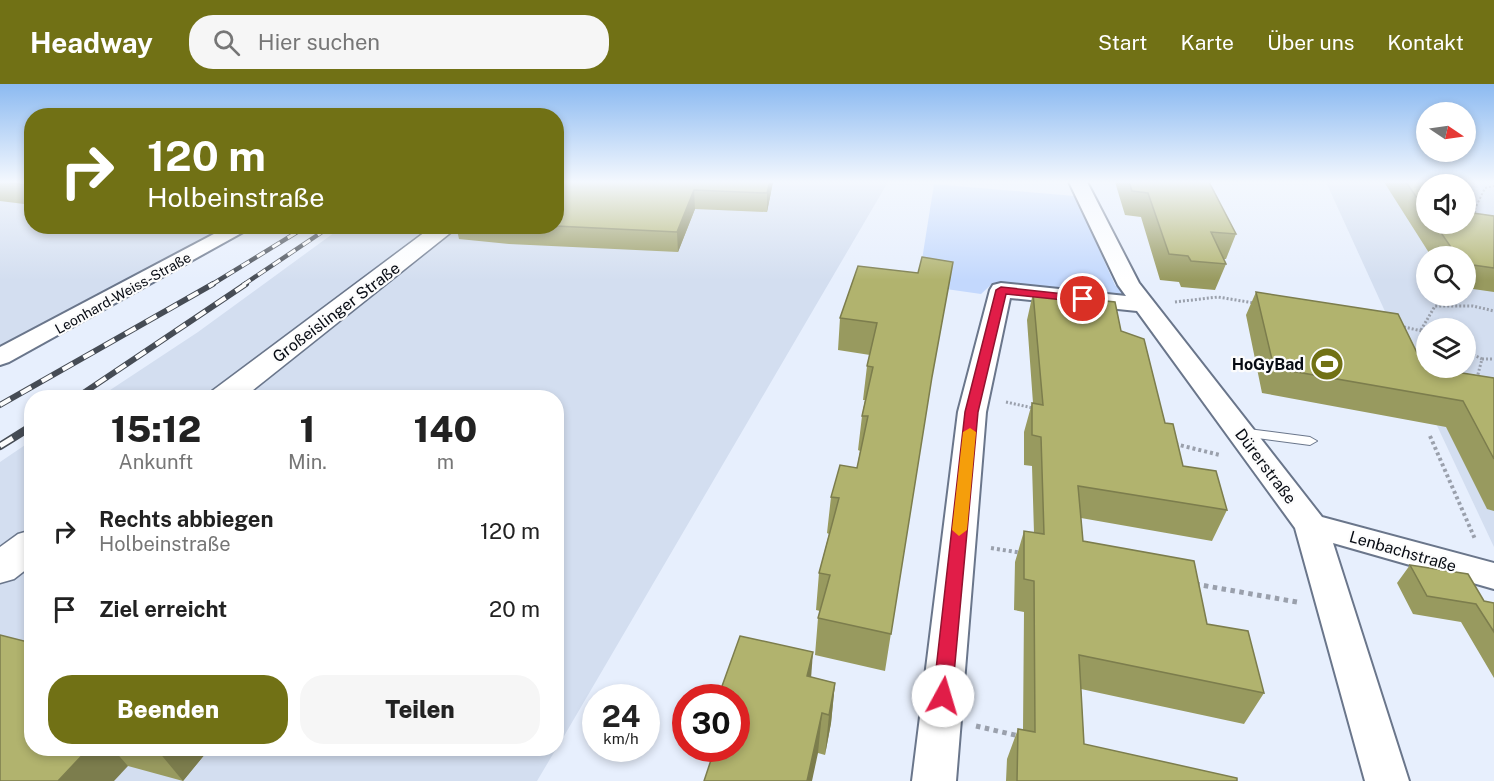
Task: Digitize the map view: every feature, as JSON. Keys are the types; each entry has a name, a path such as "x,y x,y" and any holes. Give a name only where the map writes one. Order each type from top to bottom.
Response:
{"main road":[{"name":"Großeislinger Straße","path":"234,390 438,234"},
{"path":"0,568 24,550"}],"street":[{"name":"Dürerstraße","path":"1094,215 1129,285 1311,525 1387,781"},
{"name":"Leonhard-Weiss-Straße","path":"0,357 230,234"},
{"path":"934,781 974,403 1001,290 1144,305"},
{"name":"Lenbachstraße","path":"1311,525 1493,576"}],"lane":[{"path":"1240,432 1310,441"}],"path":[{"path":"1144,305 1218,297 1263,304"},
{"path":"1428,318 1435,306 1473,306 1494,310"},
{"path":"1398,326 1416,329"},
{"path":"1476,356 1482,359 1494,359"},
{"path":"1476,379 1482,359"},
{"path":"974,403 1034,409"},
{"path":"1430,436 1493,576"},
{"path":"1173,443 1266,466"},
{"path":"958,542 1029,554"},
{"path":"1182,582 1335,609"},
{"path":"940,718 1033,739"}],"shaded area":[{"path":"0,215 24,215 24,234 220,234 105,295 0,346"},
{"path":"564,215 869,215 594,684 582,684 582,705 564,736 564,390 110,390 198,332 332,234 564,234"},
{"path":"929,215 1083,215 1115,285 1128,299 993,283 981,294 918,285"},
{"path":"1341,215 1416,215 1416,234 1476,234 1476,215 1494,215 1494,547 1440,432"},
{"path":"24,446 24,756 552,756 537,781 0,781 0,462"}],"building":[{"path":"564,215 684,215 677,232 564,226"},
{"path":"1155,215 1226,215 1236,234 1211,232 1226,264 1191,261 1188,256 1169,254"},
{"path":"1476,215 1494,216 1494,268 1476,265 1476,246 1450,246 1442,234 1476,234"},
{"path":"922,257 953,262 932,377 891,634 818,618 830,575 819,573 839,498 831,497 840,465 857,468 868,416 862,416 873,367 867,366 877,323 840,318 858,266 918,273"},
{"path":"1256,292 1398,314 1416,351 1416,378 1476,378 1476,375 1494,378 1494,459 1463,401 1274,368"},
{"path":"1033,293 1115,302 1121,331 1144,339 1165,423 1173,424 1183,466 1216,471 1227,510 1078,486 1083,541 1194,561 1207,624 1248,631 1264,693 1079,655 1084,744 1237,778 1237,781 1017,781 1018,729 1035,732 1034,581 1024,579 1024,531 1044,534 1041,437 1032,435 1032,403 1043,405"},
{"path":"1410,565 1468,574 1484,601 1494,603 1494,632 1476,604 1427,596"},
{"path":"0,635 24,641 24,756 81,756 58,781 0,781"},
{"path":"740,636 813,652 807,676 835,683 829,715 822,713 807,781 704,781 710,762 750,762 750,684 723,684"}],"railway":[{"path":"211,285 294,234"},
{"path":"243,285 319,234"},
{"path":"26,390 213,284"},
{"path":"88,390 246,284"},
{"path":"0,405 24,391"},
{"path":"0,446 24,431"}],"slow traffic":[{"path":"959,530 970,432"}],"place":[{"name":"HoGyBad","path":"1327,364"}],"route":[{"path":"943,696 972,412 1001,290 1083,299"}]}
